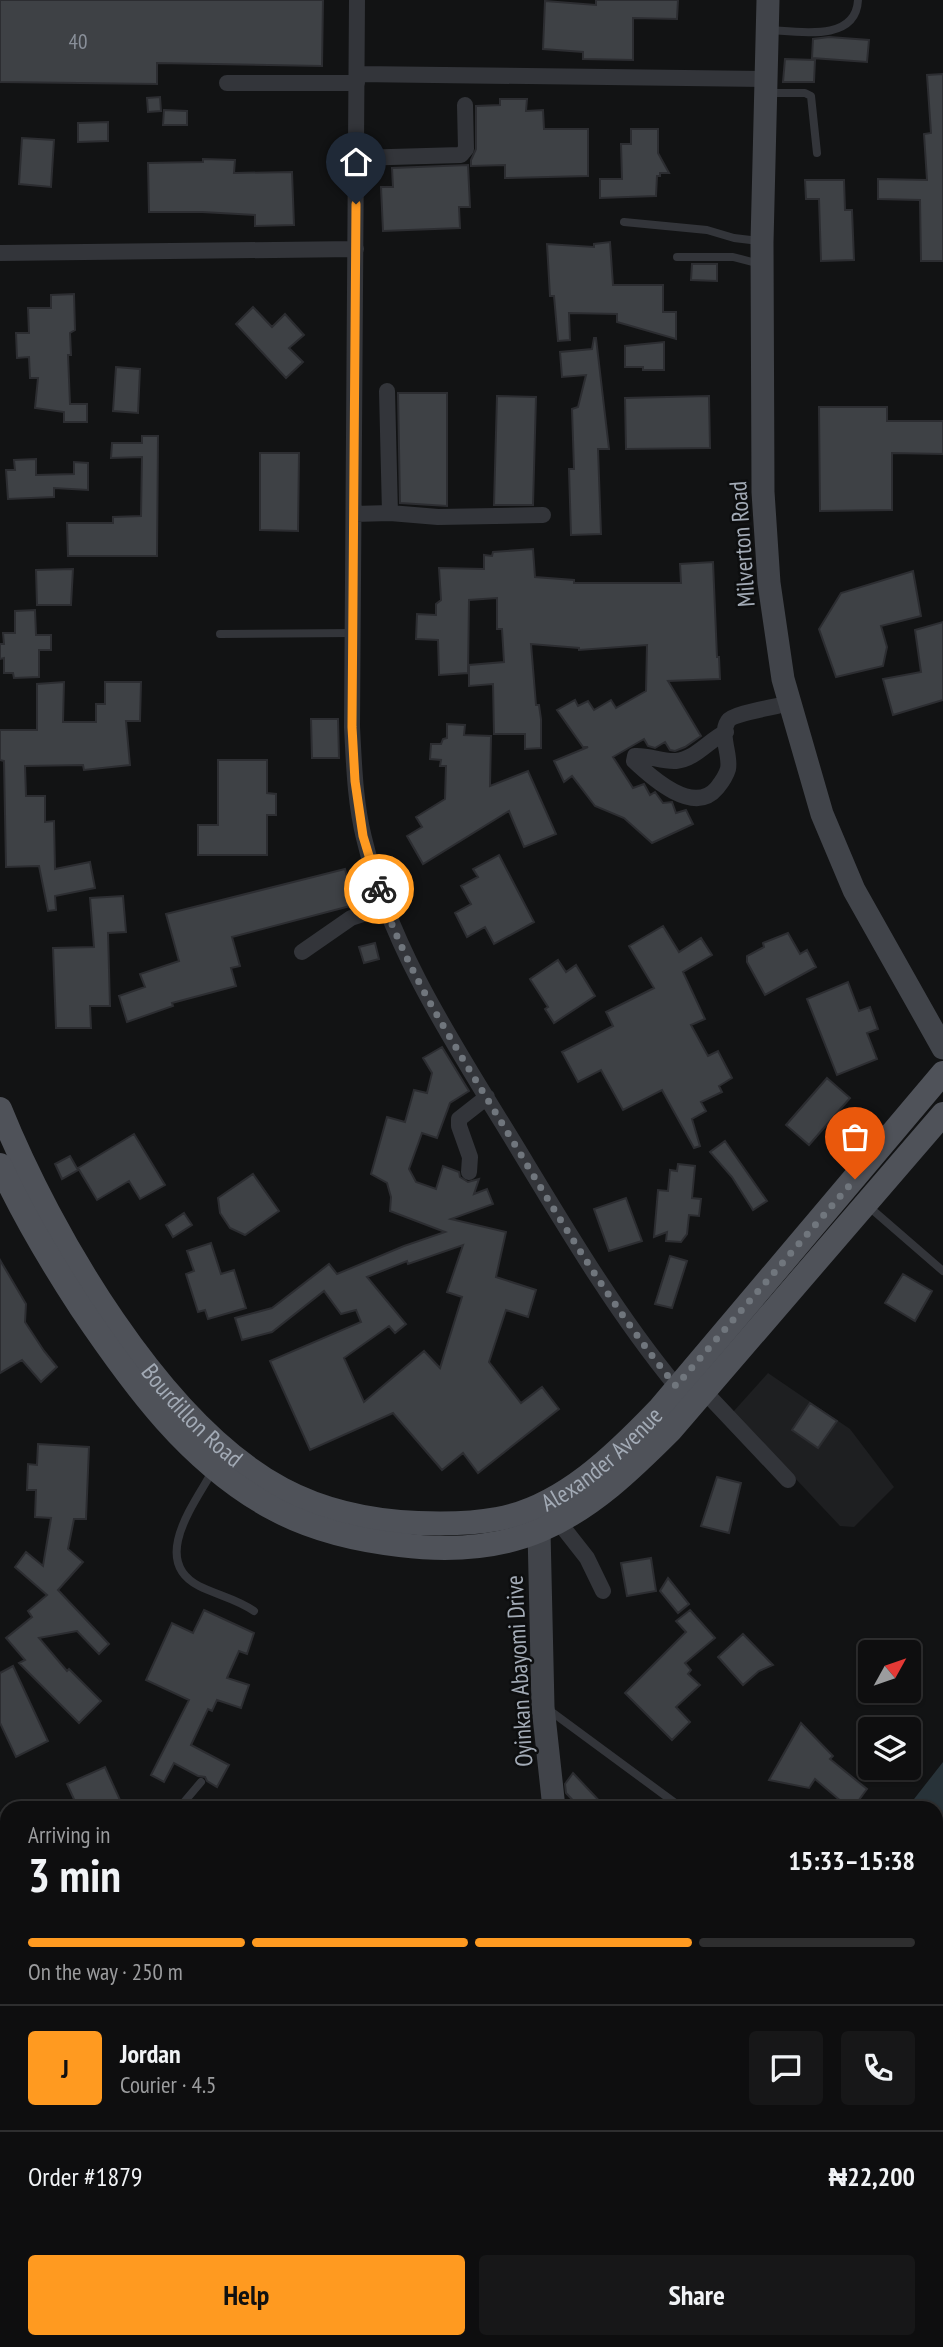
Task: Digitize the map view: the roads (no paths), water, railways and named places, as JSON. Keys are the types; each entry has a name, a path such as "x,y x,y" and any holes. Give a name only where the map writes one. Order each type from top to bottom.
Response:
{"main road":[{"name":"Alexander Avenue","path":"540,1522 591,1501 635,1466 671,1430 811,1251 943,1073"},
{"name":"Bourdillon Road","path":"0,1109 25,1167 94,1291 145,1362 192,1418 257,1475 305,1500 363,1519 446,1524 499,1519 540,1522"},
{"name":"Alexander Avenue","path":"540,1522 551,1499 598,1466 639,1430 676,1386 811,1251 865,1205 943,1114"},
{"name":"Bourdillon Road","path":"0,1165 28,1223 97,1331 166,1422 213,1469 275,1510 333,1534 438,1549 494,1544 540,1522"}],"street":[{"path":"357,0 352,727 355,781 363,836 385,907 425,994 564,1225 648,1352 676,1386"},
{"name":"Milverton Road","path":"768,0 762,242 764,505 769,583 783,679 821,814 854,890 943,1048"},
{"path":"227,83 357,78 765,86"},
{"path":"356,158 461,155 466,149 465,105"},
{"path":"0,253 356,249"},
{"path":"387,391 390,513"},
{"path":"354,514 390,513 438,517 543,515"},
{"path":"726,733 683,759 673,761 646,755 635,756 634,761 667,789 690,797 702,797 712,793 728,768 726,724 730,718 789,704"},
{"path":"302,952 351,918 385,907"},
{"path":"469,1172 470,1157 458,1126 459,1119 486,1097"},
{"path":"704,1391 788,1480"},
{"path":"540,1522 587,1558 603,1591"},
{"name":"Oyinkan Abayomi Drive","path":"540,1522 544,1707 553,1801"}],"lane":[{"path":"767,30 800,32 836,29 849,24 857,13 858,0"},
{"path":"765,86 811,96 817,153"},
{"path":"624,222 707,230 762,242"},
{"path":"677,257 733,257 762,265"},
{"path":"220,634 353,633"},
{"path":"865,1205 943,1271"},
{"path":"213,1469 183,1524 175,1560 186,1577 199,1586 233,1599 254,1611"},
{"path":"544,1707 672,1801"},
{"path":"185,1801 201,1782"}]}
